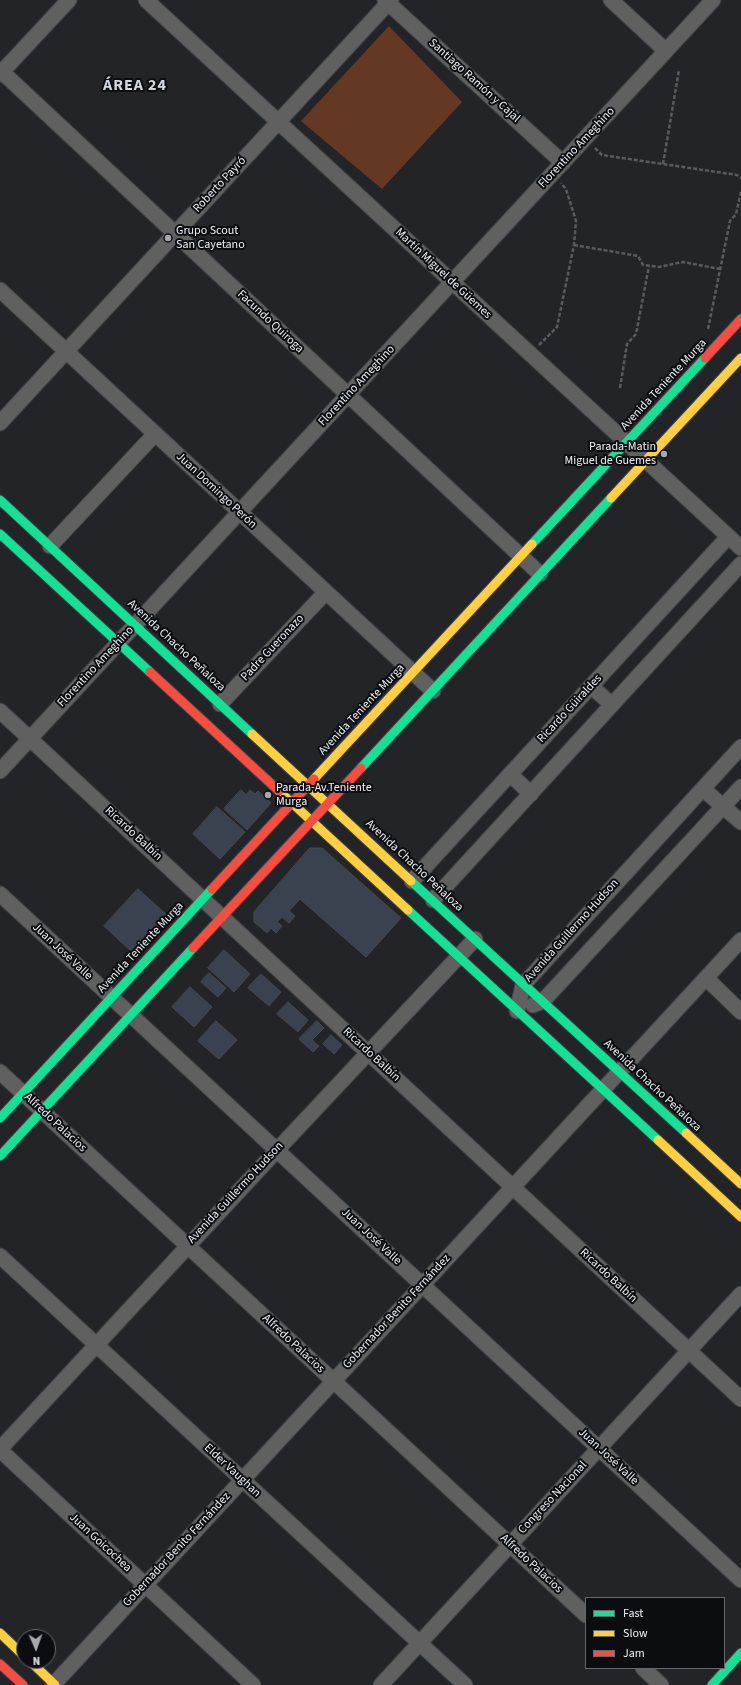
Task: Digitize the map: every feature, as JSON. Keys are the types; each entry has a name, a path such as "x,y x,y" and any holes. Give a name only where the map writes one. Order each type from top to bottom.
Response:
{"main road":[{"name":"Avenida Teniente Murga","path":"0,1118 741,319"},
{"path":"0,1156 741,358"},
{"name":"Avenida Chacho Peñaloza","path":"0,500 523,985 543,1001 741,1184"},
{"path":"0,534 741,1217"},
{"path":"0,1633 16,1648"},
{"path":"712,1685 741,1653"},
{"path":"0,1664 23,1685"},
{"path":"38,1669 54,1685"}],"street":[{"path":"1,72 69,0"},
{"name":"Martín Miguel de Güemes","path":"146,0 741,548"},
{"path":"611,0 666,51"},
{"name":"Florentino Ameghino","path":"0,771 713,0"},
{"name":"Roberto Payró","path":"0,423 388,1"},
{"name":"Santiago Ramón y Cajal","path":"388,1 558,168"},
{"name":"Facundo Quiroga","path":"1,72 540,574"},
{"name":"Juan Domingo Perón","path":"0,290 432,690"},
{"path":"50,546 155,434"},
{"name":"Ricardo Güiraldes","path":"412,881 728,537"},
{"path":"433,900 741,564"},
{"name":"Padre Gueronazo","path":"220,704 326,592"},
{"path":"591,686 612,705"},
{"name":"Ricardo Balbín","path":"0,711 741,1399"},
{"name":"Avenida Guillermo Hudson","path":"518,1011 523,985 741,747"},
{"path":"510,774 531,794"},
{"path":"518,1011 543,1001 741,787"},
{"path":"703,789 741,822"},
{"name":"Juan José Valle","path":"0,894 741,1580"},
{"name":"Avenida Guillermo Hudson","path":"0,1449 368,1052 475,939"},
{"name":"Gobernador Benito Fernández","path":"54,1685 741,940"},
{"path":"706,978 741,1012"},
{"name":"Alfredo Palacios","path":"0,1072 585,1614"},
{"name":"Elder Vaughan","path":"0,1256 465,1685"},
{"name":"Congreso Nacional","path":"381,1685 741,1294"},
{"name":"Juan Goicochea","path":"0,1449 253,1685"},
{"path":"644,1669 661,1685"}],"path":[{"path":"664,164 680,70"},
{"path":"586,138 602,155 738,175 741,178"},
{"path":"530,354 557,327 574,245 576,221 558,168"},
{"path":"710,352 707,332 730,221 736,214 741,192"},
{"path":"574,245 638,256 642,265 659,267 683,262 720,269"},
{"path":"620,388 627,344 636,334 649,266"}],"shaded area":[{"path":"389,26 462,102 382,189 301,121"}],"building":[{"path":"241,790 246,795 250,790 255,794 258,791 271,803 247,830 224,809"},
{"path":"217,807 245,832 220,859 193,834"},
{"path":"310,848 322,848 401,918 366,957 300,899 289,911 295,916 289,923 282,917 277,922 282,926 276,933 271,928 267,933 254,922 254,912"},
{"path":"138,889 168,916 133,953 104,926"},
{"path":"224,950 250,974 234,992 208,968"},
{"path":"209,973 226,988 218,997 201,982"},
{"path":"261,974 281,992 269,1006 248,988"},
{"path":"190,987 212,1007 194,1027 172,1007"},
{"path":"288,1002 308,1020 298,1032 277,1014"},
{"path":"216,1021 237,1040 219,1059 198,1041"},
{"path":"317,1021 324,1028 312,1040 319,1046 313,1052 299,1039"},
{"path":"331,1035 342,1045 334,1054 323,1044"}],"traffic: fast":[{"path":"532,544 705,358"},
{"path":"361,768 611,498"},
{"path":"0,500 252,734"},
{"path":"0,534 150,672"},
{"path":"411,881 686,1133"},
{"path":"0,1118 212,889"},
{"path":"408,910 658,1140"},
{"path":"0,1156 193,948"},
{"path":"712,1685 741,1653"}],"traffic: slow":[{"path":"611,498 741,358"},
{"path":"314,779 532,544"},
{"path":"252,734 411,881"},
{"path":"279,791 408,910"},
{"path":"686,1133 741,1184"},
{"path":"658,1140 741,1217"},
{"path":"0,1633 16,1648"},
{"path":"38,1669 55,1685"}],"traffic: jam":[{"path":"705,358 741,319"},
{"path":"150,672 279,791"},
{"path":"193,948 361,768"},
{"path":"212,889 314,779"},
{"path":"0,1664 23,1685"}],"place":[{"name":"Grupo Scout San Cayetano","path":"168,238"},
{"name":"Parada-Matin Miguel de Guemes","path":"664,454"},
{"name":"Parada-Av.Teniente Murga","path":"268,795"}],"district":[{"name":"ÁREA 24","path":"135,86"}]}
